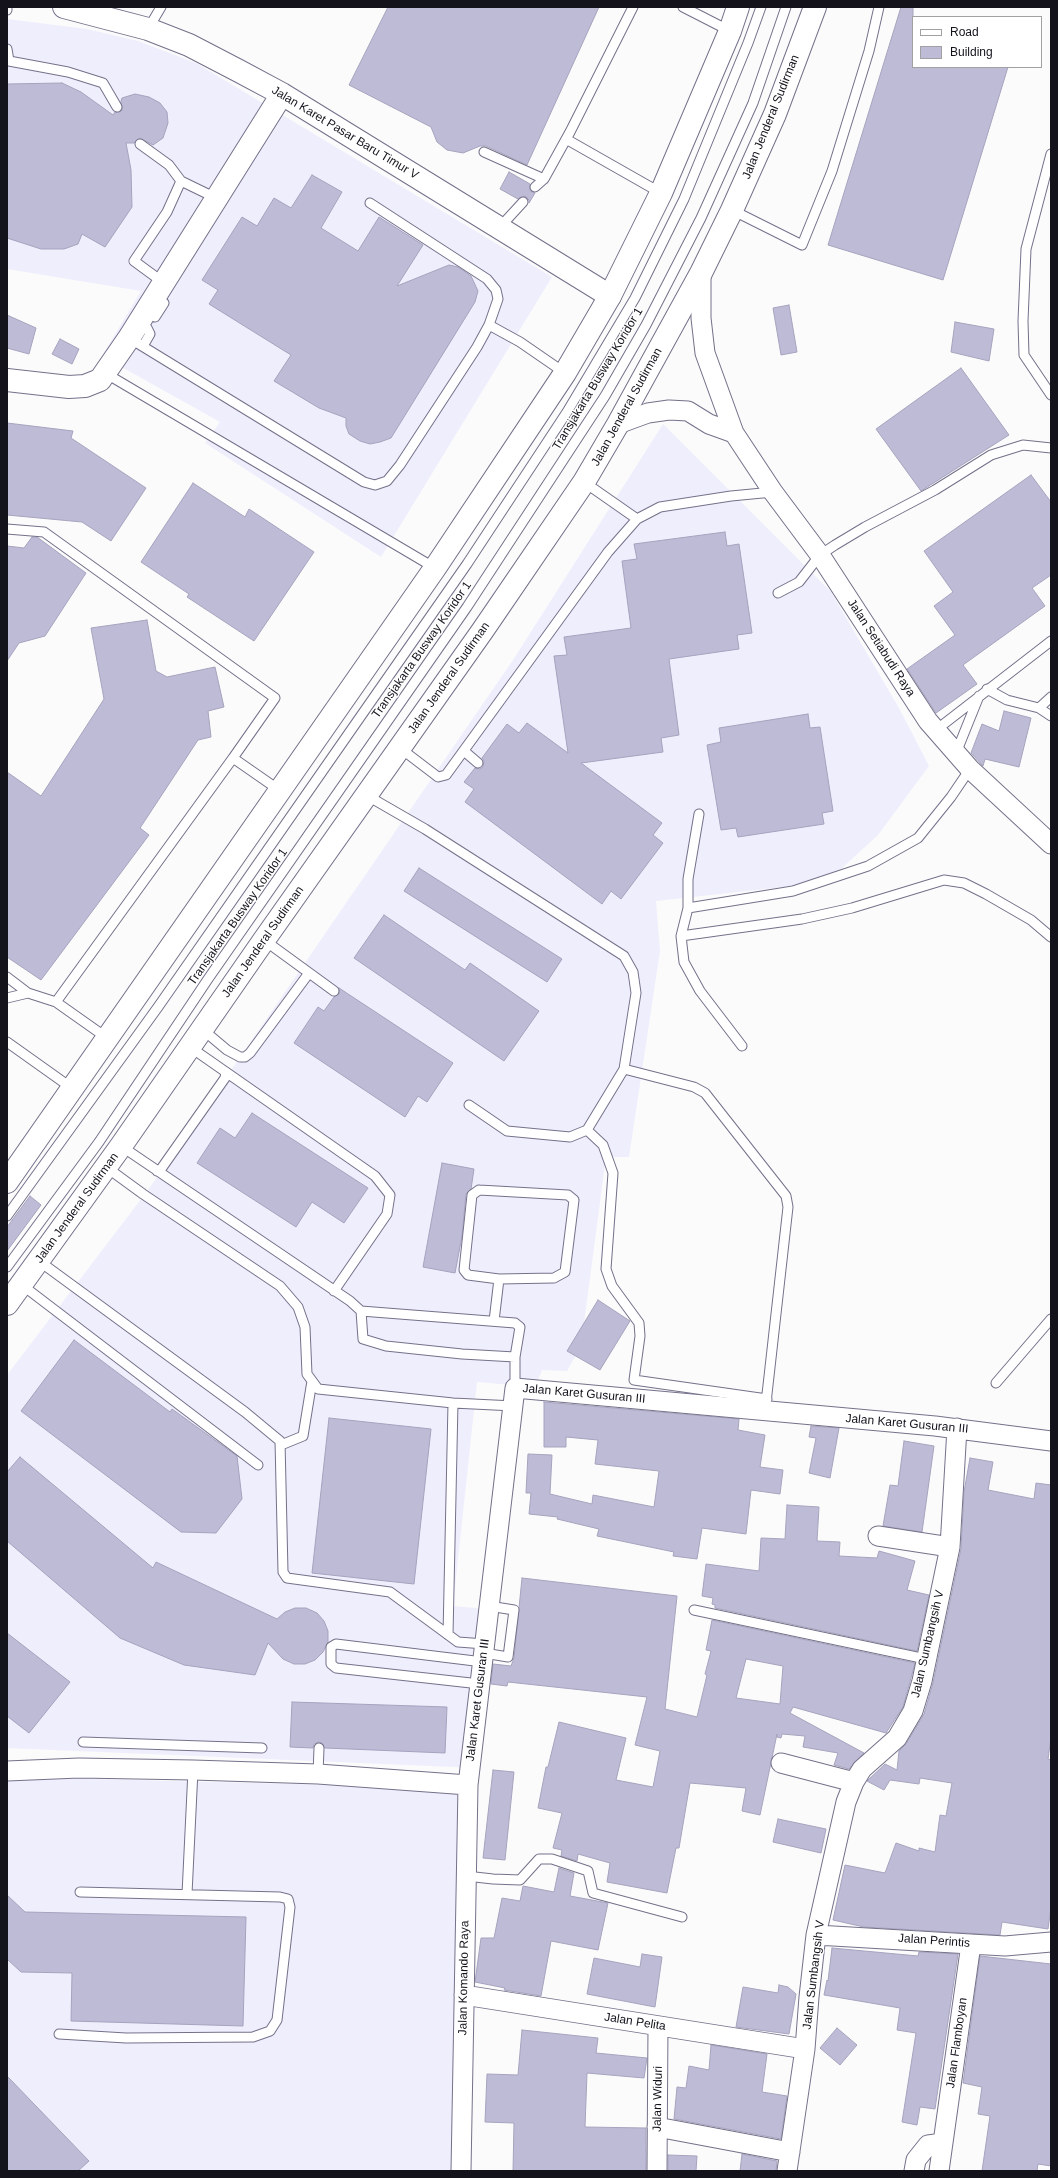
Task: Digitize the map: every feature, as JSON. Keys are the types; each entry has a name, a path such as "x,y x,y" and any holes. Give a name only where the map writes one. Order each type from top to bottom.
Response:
{"main road":[{"name":"Jalan Karet Pasar Baru Timur V","path":"64,7 148,29 190,45 282,94 610,296"},
{"path":"7,1182 108,1039 434,568 565,373 610,296 661,193 730,31 738,7"},
{"name":"Jalan Jenderal Sudirman","path":"7,1304 121,1146 400,748 584,482 618,424 701,273 732,210 775,114 815,7"},
{"path":"7,380 69,387 85,386 100,380 139,334 218,199 282,94"}],"street":[{"name":"Jalan Setiabudi Raya","path":"701,273 701,318 705,353 734,433 774,492 820,555 936,730 955,754 970,769 1051,844"},
{"path":"618,424 648,413 669,410 688,411 709,424 734,433"},
{"name":"Jalan Karet Gusuran III","path":"468,1785 514,1397 766,1405 1051,1441"},
{"name":"Jalan Sumbangsih V","path":"805,2049 816,1935 846,1802 854,1782 862,1769 897,1738 912,1711 926,1659 950,1547 957,1428"},
{"path":"878,1536 950,1547"},
{"path":"781,1763 854,1782"},
{"path":"7,1770 79,1768 318,1774 468,1785"},
{"name":"Jalan Komando Raya","path":"461,2171 468,1785"},
{"name":"Jalan Perintis","path":"816,1935 1005,1946 1051,1942"},
{"name":"Jalan Flamboyan","path":"939,2171 971,1944"},
{"name":"Jalan Pelita","path":"464,1995 805,2049"},
{"name":"Jalan Widuri","path":"657,2171 658,2026"},
{"path":"787,2171 805,2049"},
{"path":"657,2127 790,2152"},
{"path":"914,2171 916,2160 928,2145 943,2143"}],"lane":[{"path":"148,29 161,7"},
{"path":"535,187 544,179 566,139 633,7"},
{"path":"682,7 730,31"},
{"name":"Transjakarta Busway Koridor 1","path":"7,1216 158,1007 467,564 567,412 635,298 684,198 748,43 761,7"},
{"name":"Transjakarta Busway Koridor 1","path":"7,1267 99,1142 208,979 467,607 605,396 646,325 701,218 753,103 786,7"},
{"path":"732,210 802,245 832,171 869,51 878,7"},
{"path":"7,49 9,60 68,72 103,83 117,107"},
{"path":"566,139 661,193"},
{"path":"140,144 169,165 181,181 218,199"},
{"path":"484,152 544,179"},
{"path":"1051,154 1026,250 1023,321 1024,355 1051,395"},
{"path":"164,293 134,261 167,212 181,181"},
{"path":"500,228 523,202"},
{"path":"139,334 364,482 375,485 387,481 400,466 489,325 498,299 496,290 487,279 370,203"},
{"path":"489,325 520,342 565,373"},
{"path":"105,373 434,568"},
{"path":"778,593 799,582 820,555 865,527 935,490 991,455 1023,445 1051,448"},
{"path":"584,482 637,519"},
{"path":"400,748 438,777 446,775 608,552 637,519 660,507 731,496 774,492"},
{"path":"7,529 44,532 275,698 56,1002"},
{"path":"936,730 987,689 1051,641"},
{"path":"987,689 1007,700 1039,708 1051,716"},
{"path":"955,754 980,695"},
{"path":"1039,708 1051,698"},
{"path":"464,751 478,763"},
{"path":"233,758 279,790"},
{"path":"688,908 794,891 868,866 918,838 951,797 970,769"},
{"path":"366,795 425,829 624,956 633,972 636,993 624,1069 587,1130 570,1137 507,1131 469,1106"},
{"path":"698,814 688,879 688,908 681,936 684,962 700,991 742,1046"},
{"path":"681,936 802,919 852,908 944,880 964,883 986,894 1031,920 1051,937"},
{"path":"264,940 334,991"},
{"path":"202,1029 227,1050 240,1057 245,1057 250,1053 309,973"},
{"path":"7,977 28,993 56,1002 108,1039"},
{"path":"7,998 28,993"},
{"path":"7,1042 73,1089"},
{"path":"190,1047 375,1176 390,1195 387,1214 334,1291"},
{"path":"587,1130 603,1145 613,1172 606,1269 612,1286 639,1323 640,1336 634,1380 766,1405 788,1207 786,1196 705,1093 694,1087 624,1069"},
{"path":"157,1171 162,1169 225,1078 224,1071"},
{"path":"106,1166 140,1192 280,1286 298,1307 305,1327 307,1374 318,1389 453,1403 514,1397 515,1357 520,1327 515,1322 361,1311 121,1146"},
{"path":"479,1190 568,1195 574,1200 565,1272 554,1278 499,1279 468,1275 464,1270 472,1196 479,1190"},
{"path":"39,1261 245,1412 280,1441 283,1572 287,1578 390,1592 458,1642 484,1653"},
{"path":"494,1321 499,1279"},
{"path":"22,1285 258,1465"},
{"path":"361,1311 363,1338 386,1346 462,1354 515,1357"},
{"path":"996,1383 1051,1319"},
{"path":"281,1445 303,1436 312,1381"},
{"path":"448,1634 453,1403"},
{"path":"480,1684 336,1668 331,1664 331,1647 336,1644 484,1653 508,1657 514,1610 489,1606"},
{"path":"694,1610 926,1659"},
{"path":"83,1742 262,1748"},
{"path":"318,1774 319,1748"},
{"path":"187,1894 193,1770"},
{"path":"466,1876 520,1880 539,1859 552,1859 588,1871 593,1893 682,1917"},
{"path":"60,2034 126,2038 253,2037 270,2031 277,2020 290,1907 288,1899 280,1897 80,1892"}],"shaded area":[{"path":"7,19 87,29 138,41 196,63 552,277 381,557 205,443 220,422 102,356 141,291 7,269"},
{"path":"663,424 831,592 899,708 929,766 878,835 841,869 802,885 656,901 660,951 629,1157 606,1157 581,1346 567,1371 542,1370 535,1387 477,1382 453,1606 486,1609 478,1768 7,1748 7,1375 148,1190 241,1056 513,660"},
{"path":"7,1777 460,1788 462,2171 7,2171"}],"building":[{"path":"388,7 599,7 527,165 486,146 480,146 463,153 447,150 437,142 431,127 349,85"},
{"path":"901,7 913,7 912,68 1008,68 943,280 828,245"},
{"path":"62,83 81,92 113,115 115,112 120,112 122,110 122,98 135,94 149,97 160,103 167,112 168,123 163,138 153,145 140,138 134,143 126,143 131,170 132,207 105,247 82,234 78,244 64,249 41,249 7,238 7,84"},
{"path":"509,172 530,184 530,191 535,193 529,203 529,200 525,196 518,199 500,189"},
{"path":"312,175 342,192 321,228 358,251 379,217 423,245 397,286 449,265 458,267 471,276 478,291 475,302 391,438 380,442 370,444 360,441 349,434 346,426 346,418 319,408 274,381 291,355 209,304 218,290 202,280 242,217 257,226 274,198 291,208"},
{"path":"789,305 797,352 781,355 773,308"},
{"path":"7,315 36,328 29,354 7,348"},
{"path":"955,322 994,329 989,361 951,352"},
{"path":"60,339 79,349 72,364 52,354"},
{"path":"961,368 1009,435 921,491 876,429"},
{"path":"7,423 73,431 71,438 146,488 111,541 82,522 7,515"},
{"path":"1031,475 1051,502 1051,575 1032,588 1045,606 963,665 977,684 936,713 907,669 955,635 934,606 953,592 924,551"},
{"path":"193,483 245,517 249,509 314,552 254,641 187,597 189,594 141,562"},
{"path":"725,532 727,546 739,544 752,633 737,635 739,649 669,659 679,735 661,738 663,752 581,763 662,823 653,835 663,843 621,899 611,891 602,904 465,802 474,789 464,782 475,768 480,769 483,767 484,761 482,758 507,724 519,733 527,723 568,753 554,656 567,655 564,637 631,628 622,561 637,559 634,544"},
{"path":"32,537 37,537 86,573 45,636 19,643 7,661 7,546 24,548"},
{"path":"147,620 156,671 167,677 215,667 224,707 208,711 211,737 198,740 140,828 149,835 41,980 7,957 7,772 41,796 104,699 91,628"},
{"path":"1004,711 1031,718 1019,767 985,759 983,766 971,753 982,724 999,731"},
{"path":"808,714 810,728 820,727 833,811 822,813 824,824 738,837 736,828 721,830 707,745 721,742 719,728"},
{"path":"419,868 562,959 547,982 404,891"},
{"path":"384,915 465,970 470,963 539,1011 504,1061 354,958"},
{"path":"339,988 453,1063 427,1102 418,1096 405,1117 294,1043 318,1007 324,1011 334,997 339,994"},
{"path":"252,1113 368,1188 344,1223 312,1202 296,1227 197,1163 220,1128 235,1138"},
{"path":"442,1163 474,1169 471,1189 466,1194 462,1236 455,1273 423,1267"},
{"path":"30,1196 41,1205 7,1251 7,1227"},
{"path":"598,1300 630,1321 600,1370 567,1351"},
{"path":"74,1340 170,1412 172,1409 237,1456 242,1499 216,1533 181,1532 21,1411"},
{"path":"544,1402 739,1419 738,1430 765,1435 760,1467 783,1470 780,1494 751,1490 746,1534 702,1528 697,1559 673,1556 674,1552 597,1536 599,1529 557,1519 558,1517 529,1514 531,1493 526,1493 528,1454 552,1455 550,1494 592,1504 593,1495 654,1507 659,1471 595,1464 598,1440 566,1437 566,1447 544,1447"},
{"path":"329,1418 431,1429 414,1584 312,1573"},
{"path":"811,1426 839,1428 830,1478 809,1473 816,1438 809,1437"},
{"path":"904,1441 934,1446 922,1532 883,1526 890,1485 898,1486"},
{"path":"20,1457 153,1568 156,1562 277,1619 285,1612 295,1608 306,1608 317,1613 324,1621 328,1631 328,1642 323,1652 315,1660 305,1664 294,1664 283,1659 268,1643 255,1675 184,1665 120,1638 7,1541 7,1472"},
{"path":"970,1458 993,1462 988,1490 1034,1499 1036,1483 1051,1485 1051,1738 1048,1759 1051,1760 1051,1908 1048,1929 1002,1922 1000,1935 864,1927 833,1920 845,1865 885,1873 896,1843 919,1851 919,1848 935,1852 940,1815 946,1816 952,1783 920,1778 919,1784 890,1780 884,1790 867,1781 885,1764 897,1770 899,1751 906,1744 924,1714 933,1683 961,1549 964,1492"},
{"path":"787,1505 819,1507 817,1541 840,1542 839,1556 877,1558 879,1551 915,1561 907,1590 929,1595 917,1651 715,1608 715,1605 712,1604 713,1598 702,1596 706,1564 759,1571 761,1538 785,1539"},
{"path":"522,1578 677,1596 665,1709 697,1717 711,1651 706,1650 712,1620 915,1663 903,1707 886,1733 793,1707 790,1713 864,1753 849,1769 834,1765 838,1753 803,1747 805,1736 782,1734 781,1738 777,1737 777,1734 760,1815 742,1811 746,1788 690,1783 679,1848 676,1848 667,1893 607,1882 610,1863 578,1854 577,1861 561,1856 562,1850 553,1848 562,1813 538,1808 546,1767 548,1767 559,1722 626,1738 616,1780 653,1787 660,1751 635,1745 647,1697 508,1682 507,1686 491,1684 493,1664 511,1666 514,1658","holes":["746,1659 783,1666 780,1704 736,1698"]},
{"path":"7,1633 70,1682 29,1733 7,1716"},
{"path":"292,1702 447,1707 445,1753 325,1748 322,1743 319,1742 314,1744 313,1748 290,1747"},
{"path":"493,1770 514,1772 505,1860 483,1858"},
{"path":"778,1819 826,1829 821,1853 773,1842"},
{"path":"559,1868 574,1873 570,1896 608,1903 598,1950 551,1941 541,1996 504,1990 505,1988 475,1982 481,1938 494,1938 502,1898 520,1901 523,1886 554,1892"},
{"path":"7,1895 25,1912 246,1917 243,2026 71,2021 72,1973 21,1972 7,1959"},
{"path":"832,1948 918,1956 919,1952 958,1954 935,2109 920,2107 917,2125 902,2122 916,2033 897,2030 900,2008 824,1995 827,1980 828,1981"},
{"path":"642,1954 662,1957 655,2007 587,1994 594,1958 640,1967"},
{"path":"980,1956 1051,1964 1051,2166 1038,2164 1037,2171 982,2171 990,2116 978,2114 982,2087 963,2083"},
{"path":"779,1985 788,1987 796,1994 789,2034 736,2027 743,1987 778,1993"},
{"path":"837,2028 857,2045 840,2065 820,2048"},
{"path":"522,2030 598,2038 596,2053 647,2058 644,2078 587,2073 585,2127 646,2128 646,2171 513,2171 514,2123 485,2122 487,2074 518,2075"},
{"path":"711,2045 767,2054 762,2092 787,2096 781,2139 674,2119 677,2087 686,2088 689,2066 709,2070"},
{"path":"7,2076 89,2161 78,2171 7,2171"},
{"path":"742,2154 777,2161 776,2171 740,2171"},
{"path":"668,2155 697,2156 696,2171 668,2171"}]}
